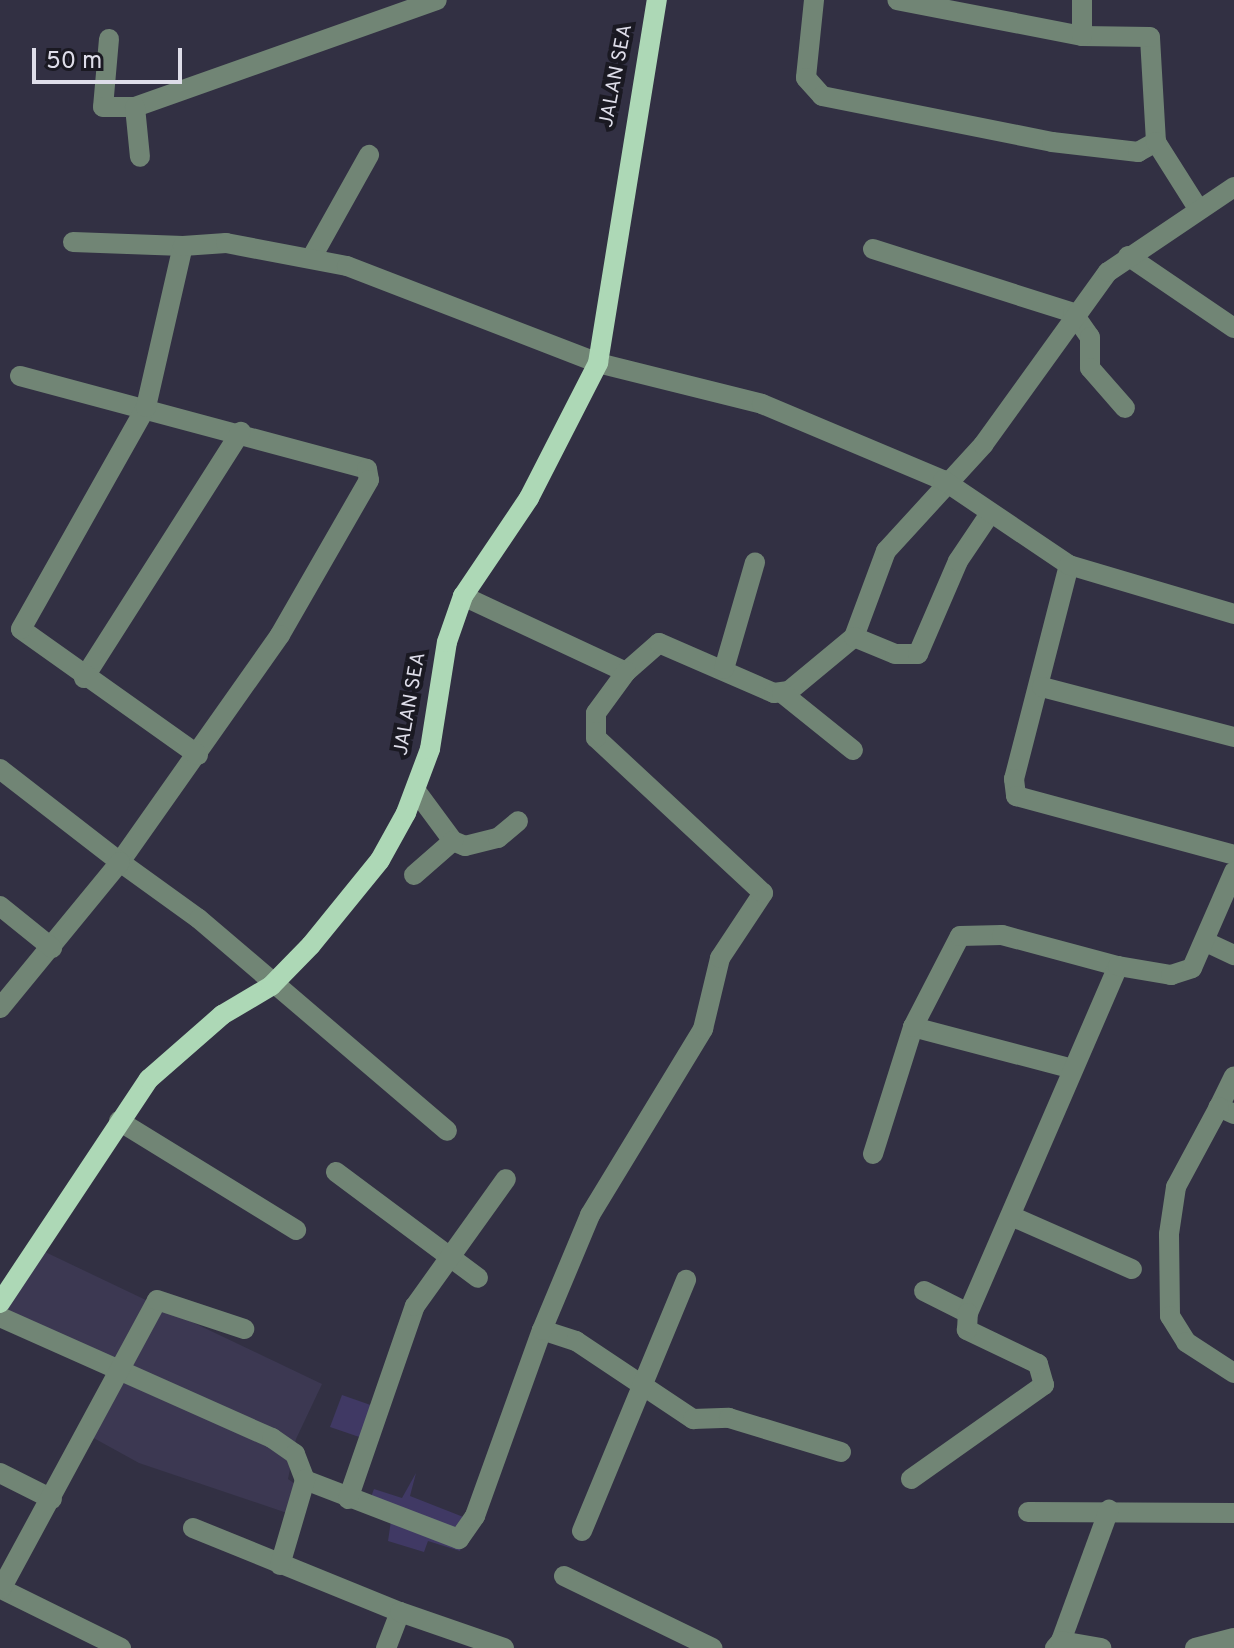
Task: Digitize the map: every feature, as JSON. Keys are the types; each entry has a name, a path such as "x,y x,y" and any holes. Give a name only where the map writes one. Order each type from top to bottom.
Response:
{"main road":[{"name":"JALAN SEA","path":"0,1303 119,1121 174,1052 271,986 380,860 416,791 463,596 529,498 598,363 657,0"}],"street":[{"path":"109,39 103,107 135,107 437,0"},
{"path":"814,0 806,78 822,96 1052,142 1138,152 1156,142"},
{"path":"897,0 1082,36 1150,37 1156,142 1199,210"},
{"path":"1082,0 1082,36"},
{"path":"135,107 140,157"},
{"path":"312,257 369,155"},
{"path":"782,693 854,637 886,551 943,480 983,445 1073,313 1128,256 1234,187"},
{"path":"73,242 183,246 226,243 312,257 449,301 598,363 762,404 943,480 989,515 1069,565 1234,614"},
{"path":"183,246 146,407 21,629 84,678 198,755"},
{"path":"873,249 1073,313 1090,337 1090,368 1125,408"},
{"path":"1128,256 1234,328"},
{"path":"0,1008 120,862 198,755 280,635 369,480 360,464 20,376"},
{"path":"84,678 241,432"},
{"path":"854,637 895,654 918,654 958,561 989,515"},
{"path":"724,669 755,562"},
{"path":"1069,565 1042,687 1014,779 1020,801 1234,855"},
{"path":"463,596 626,672"},
{"path":"0,1317 119,1368 290,1448 305,1480 459,1539 466,1535 542,1330 590,1215 703,1029 720,958 763,893 596,738 596,713 626,672 659,643 782,693 853,750"},
{"path":"1042,687 1234,737"},
{"path":"0,769 199,919 271,986 447,1131"},
{"path":"416,791 453,841 480,846 518,821"},
{"path":"414,875 453,841"},
{"path":"873,1154 913,1027 960,936 1002,935 1118,966 1184,973 1206,942 1234,872"},
{"path":"0,906 52,948"},
{"path":"1206,942 1234,955"},
{"path":"911,1479 1044,1385 1038,1364 967,1330 968,1313 1118,966"},
{"path":"913,1027 1073,1069"},
{"path":"1234,1076 1226,1110 1170,1211 1170,1316 1186,1342 1234,1373"},
{"path":"119,1121 296,1230"},
{"path":"336,1172 478,1278"},
{"path":"348,1499 415,1306 506,1179"},
{"path":"1011,1216 1132,1269"},
{"path":"582,1531 646,1385 686,1280"},
{"path":"924,1291 968,1313"},
{"path":"121,1648 1,1590 119,1368 160,1298 244,1329"},
{"path":"542,1330 576,1341 693,1419 729,1418 841,1452"},
{"path":"0,1473 52,1499"},
{"path":"280,1565 305,1480"},
{"path":"1101,1648 1058,1645 1109,1510"},
{"path":"1028,1512 1234,1513"},
{"path":"193,1528 400,1612 504,1648"},
{"path":"564,1576 712,1648"},
{"path":"386,1648 400,1612"},
{"path":"1195,1648 1234,1638"}],"shaded area":[{"path":"41,1250 322,1384 296,1439 288,1479 298,1486 290,1514 139,1463 90,1436 123,1372 0,1310"},
{"path":"342,1395 382,1409 374,1442 330,1427"},
{"path":"416,1473 410,1496 471,1520 460,1551 428,1541 424,1552 388,1541 393,1507 371,1497 374,1489 402,1498"}]}
